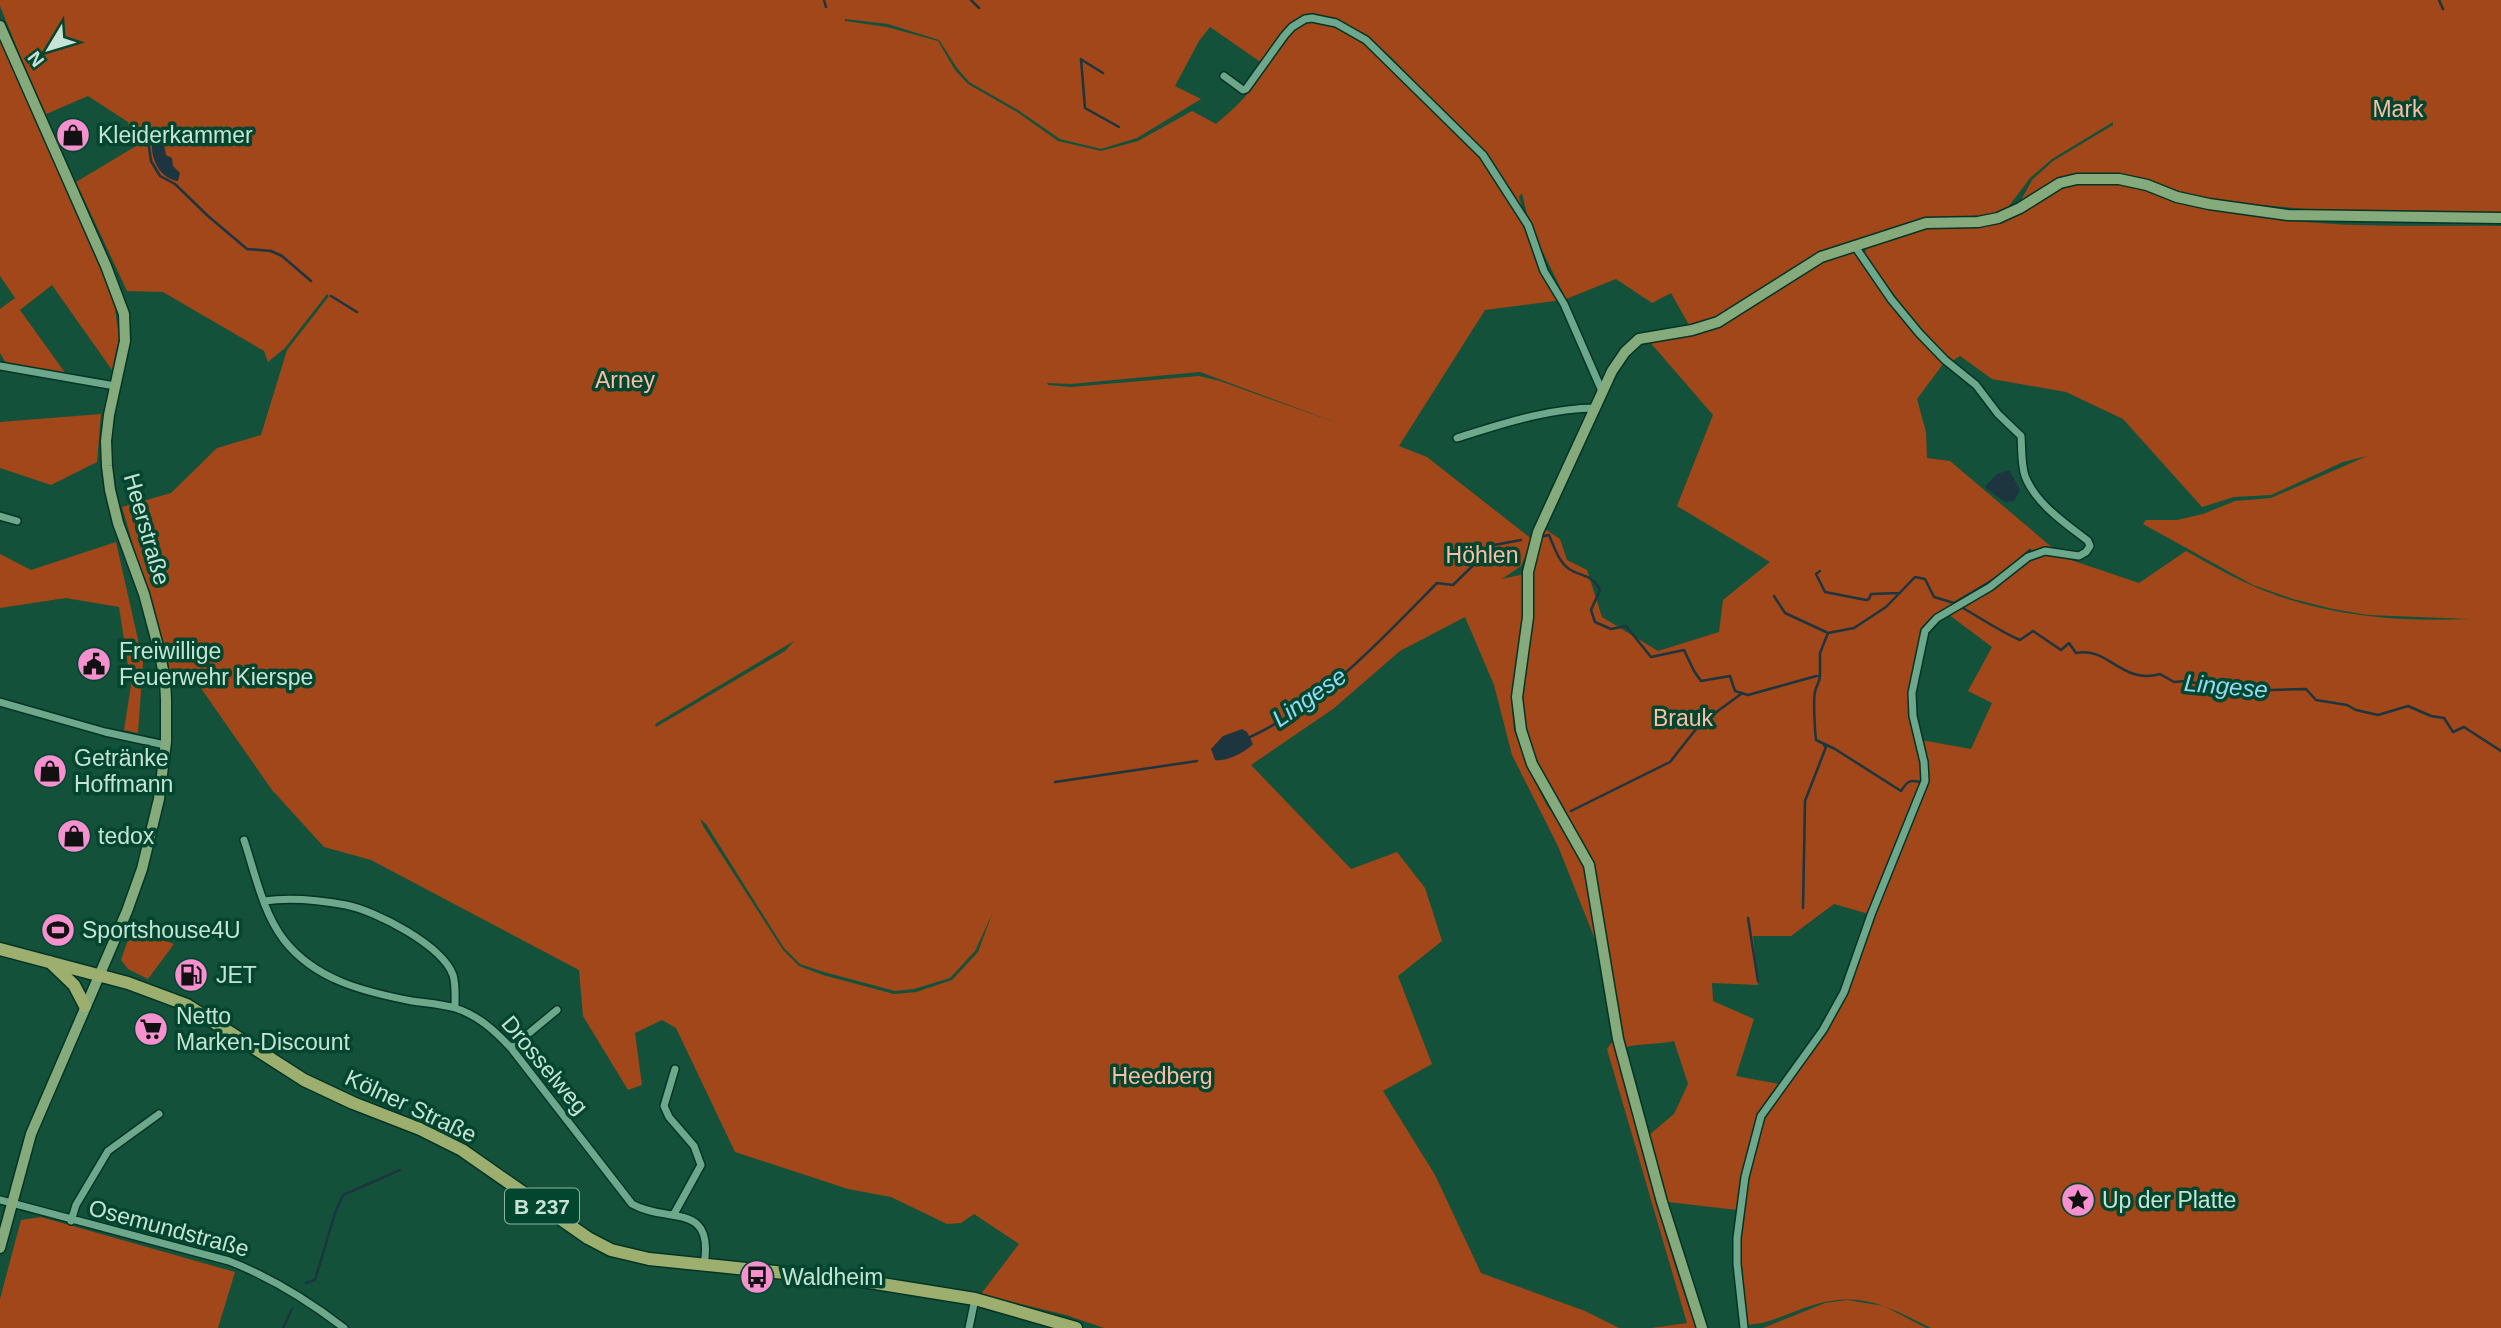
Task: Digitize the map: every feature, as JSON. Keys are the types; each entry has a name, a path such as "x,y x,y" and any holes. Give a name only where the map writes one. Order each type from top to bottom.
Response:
{"main road":[{"name":"Kölner Straße","path":"0,948 150,990 187,1006 304,1080 444,1140 490,1168 588,1238 611,1250 649,1259 863,1281 975,1299"},
{"path":"50,962 74,985 85,1006"},
{"name":"B 237","path":"975,1299 1076,1328"}],"street":[{"path":"1224,76 1243,90 1246,89 1284,36 1305,19 1336,23 1366,40 1483,155 1528,225 1544,271 1564,304 1603,393"},
{"name":"Heerstraße","path":"0,26 124,314 125,341 106,441 110,490 118,523 144,594 165,680 165,745 159,799 142,869 127,911 31,1134 0,1248"},
{"path":"1702,1328 1662,1202 1618,1039 1589,865 1532,764 1521,730 1517,697 1528,617 1528,572 1538,532 1612,371 1625,352 1639,339 1692,330 1718,322 1821,257 1926,223 1978,222 1998,218 2020,208 2060,183 2077,179 2119,179 2209,204 2288,215 2501,218"},
{"path":"1744,1328 1737,1238 1752,1144 1761,1116 1823,1030 1844,992 1871,915 1925,781 1924,762 1913,716 1912,692 1925,631 1937,618 1990,587 2028,556 2045,551 2079,556 2090,546 2088,541 2055,515 2032,488 2024,474 2021,436 1998,414 1976,385 1945,360 1919,333 1891,299 1854,245"},
{"path":"1,364 115,386"},
{"path":"1457,438 1508,422 1574,408 1597,408"},
{"path":"0,516 17,521"},
{"path":"0,702 105,732 165,745"},
{"name":"Drosselweg","path":"244,840 264,901 283,939 303,961 341,984 455,1008 490,1027 511,1048 632,1204 641,1209 693,1220 703,1230 707,1242 704,1265"},
{"path":"264,901 286,897 348,905 410,933 441,956 453,975 455,1008"},
{"path":"511,1048 557,1010"},
{"path":"674,1214 701,1165 694,1146 669,1117 664,1106 675,1069"},
{"path":"71,1221 76,1205 108,1151 159,1114"},
{"name":"Osemundstraße","path":"0,1200 229,1261 264,1276 324,1312 344,1328"},
{"path":"970,1328 975,1299"}],"green space":[{"path":"0,0 2501,0 2501,213 2356,213 2224,202 2213,208 2320,223 2501,226 2501,1328 1931,1328 1884,1306 1855,1300 1823,1302 1769,1321 1747,1325 1739,1244 1762,1117 1826,1034 1858,965 1873,916 1927,782 1921,740 1971,749 1992,703 1968,691 1992,647 1948,614 2004,580 2027,559 2043,554 2062,557 2139,583 2186,551 2253,586 2306,604 2360,615 2387,618 2469,619 2368,615 2293,599 2253,585 2143,524 2146,520 2177,520 2203,514 2235,501 2271,498 2367,456 2343,462 2271,495 2234,497 2202,507 2123,419 2066,392 1992,379 1960,356 1952,361 1906,309 1865,253 1867,247 1925,227 1980,226 2012,217 2063,186 2058,180 2019,204 2032,180 2053,161 2113,125 2113,122 2052,159 2030,178 1999,215 1927,219 1821,253 1716,318 1689,325 1671,293 1652,303 1616,279 1566,299 1529,224 1522,193 1519,197 1526,221 1484,154 1392,58 1365,34 1346,24 1306,15 1290,26 1262,63 1210,27 1199,41 1175,86 1201,99 1137,138 1101,149 1060,139 1018,110 969,82 939,40 888,24 845,19 938,41 955,70 968,84 1017,112 1058,141 1101,151 1138,141 1192,111 1216,124 1244,98 1289,34 1298,27 1314,22 1339,27 1368,44 1481,155 1527,225 1562,300 1485,310 1399,446 1427,457 1533,540 1521,566 1502,579 1524,574 1524,618 1511,696 1514,730 1527,766 1546,804 1570,838 1583,866 1596,942 1558,846 1512,755 1494,685 1465,617 1400,651 1333,709 1251,765 1351,869 1397,852 1425,888 1442,941 1398,976 1432,1064 1383,1091 1435,1175 1481,1273 1585,1311 1619,1328 1104,1328 1066,1315 981,1294 1019,1244 974,1214 961,1223 947,1224 891,1197 848,1189 735,1152 676,1028 662,1020 635,1033 642,1085 628,1090 583,1016 579,970 371,860 324,847 272,790 198,684 174,686 122,507 171,493 217,448 261,435 287,350 329,296 327,294 285,348 268,362 264,351 163,292 127,291 76,182 136,146 128,122 88,96 44,115 0,6","holes":["1200,372 1340,424 1199,376 1071,387 1047,383 1071,384","794,641 785,651 656,727 655,724","700,819 706,824 784,948 800,964 895,991 914,989 950,978 975,951 992,914 978,952 952,980 916,992 894,994 799,966 783,950"]},
{"path":"0,41 113,293 119,338 112,370 52,285 20,310 66,374 6,363 0,353 0,309 15,298 0,276"},
{"name":"Brauk","path":"1846,251 1857,254 1917,336 1943,364 1917,399 1926,432 1927,458 1950,461 2054,549 2033,550 2003,575 1923,631 1910,692 1922,764 1921,780 1869,914 1834,904 1791,936 1753,936 1758,985 1712,983 1713,1001 1754,1019 1736,1076 1779,1084 1759,1114 1737,1210 1668,1202 1649,1135 1674,1114 1688,1084 1674,1041 1626,1047 1592,866 1578,834 1534,764 1523,730 1522,698 1533,571 1545,529 1560,539 1567,560 1587,570 1602,617 1658,651 1719,632 1723,600 1770,562 1677,506 1713,415 1649,341 1693,335 1822,261"},
{"path":"101,414 97,462 51,485 0,468 0,422"},
{"path":"116,542 143,662 138,733 124,730 131,685 119,607 66,598 0,608 0,554 31,570"},
{"path":"132,928 174,944 148,979 128,969 121,960"},
{"path":"1613,1041 1662,1221 1696,1328 1652,1328 1687,1323 1607,1049"},
{"path":"41,1217 235,1272 218,1328 0,1328 0,1299 21,1220"},
{"path":"1847,1300 1884,1306 1926,1328 1763,1328 1825,1303"}],"water":[{"path":"159,139 163,140 166,155 172,158 173,166 180,173 178,181 167,177 155,163 152,144"},
{"path":"2009,470 2020,490 2014,501 2005,502 1985,486 1997,474"},
{"path":"1242,729 1247,732 1253,744 1236,756 1215,760 1211,749 1223,736"}],"waterway":[{"path":"824,0 826,7"},
{"path":"971,0 979,8"},
{"path":"2439,0 2443,9"},
{"path":"1081,59 1085,108 1119,127"},
{"path":"1082,60 1103,73"},
{"path":"148,139 151,161 160,176 175,184 247,249 271,251 282,256 311,281"},
{"path":"331,296 357,312"},
{"name":"Lingese","path":"1544,536 1549,535 1565,566 1590,578 1600,590 1591,610 1595,622 1611,629 1626,626 1651,657 1684,650 1701,681 1730,676 1735,691 1748,695 1820,675 1820,653 1828,633 1854,628 1886,607 1915,577 1925,579 1934,597 1954,603 1998,577"},
{"name":"Lingese","path":"1248,738 1301,708 1326,689 1372,649 1437,583 1453,585 1494,545 1521,540"},
{"path":"2022,557 2030,550"},
{"path":"1820,571 1816,574 1825,592 1866,600 1871,594 1900,593"},
{"path":"1774,596 1785,613 1826,632"},
{"name":"Lingese","path":"1961,607 2020,640 2033,631 2061,650 2069,643 2076,653 2097,655 2135,674 2160,674 2174,682 2186,681 2236,691 2306,689 2316,700 2347,705 2378,715 2408,706 2431,716 2444,718 2453,732 2464,727 2501,751"},
{"path":"1820,675 1814,696 1816,740 1901,791 1909,782 1920,782"},
{"path":"1571,811 1670,762 1700,724 1741,694"},
{"path":"1803,908 1805,801 1826,747 1824,745"},
{"name":"Lingese","path":"1055,782 1197,761"},
{"path":"1748,918 1758,981"},
{"path":"306,1283 315,1280 343,1195 400,1170"},
{"path":"283,1328 292,1309"}],"place":[{"name":"Kleiderkammer","path":"73,135"},
{"name":"Freiwillige Feuerwehr Kierspe","path":"94,664"},
{"name":"Getränke Hoffmann","path":"50,771"},
{"name":"tedox","path":"74,836"},
{"name":"Sportshouse4U","path":"58,930"},
{"name":"JET","path":"191,975"},
{"name":"Netto Marken-Discount","path":"151,1029"},
{"name":"Up der Platte","path":"2078,1200"},
{"name":"Waldheim","path":"757,1277"}],"park label":[{"name":"Mark","path":"2398,109"},
{"name":"Arney","path":"625,380"},
{"name":"Höhlen","path":"1482,555"},
{"name":"Heedberg","path":"1162,1076"}]}
